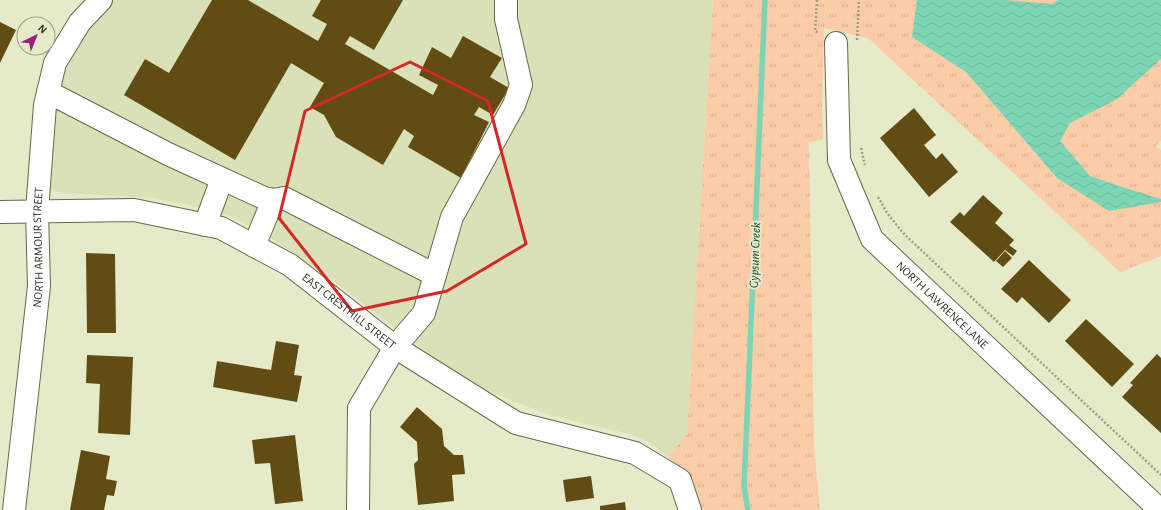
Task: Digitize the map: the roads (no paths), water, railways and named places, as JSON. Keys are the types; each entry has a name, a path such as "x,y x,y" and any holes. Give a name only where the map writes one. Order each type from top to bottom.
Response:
{"street":[{"name":"NORTH ARMOUR STREET","path":"14,510 39,286 37,211 45,105 55,63 80,22 101,0"},
{"path":"358,510 360,408 395,347 424,313 452,217 514,105 521,85 506,19 506,0"},
{"name":"NORTH LAWRENCE LANE","path":"836,43 839,160 872,240 1160,510"},
{"path":"48,92 168,154 264,198 273,200 284,198 435,275"},
{"path":"205,225 222,179"},
{"path":"254,246 273,200"},
{"name":"EAST CRESTHILL STREET","path":"0,212 134,210 221,228 290,265 395,347 516,423 635,453 680,480 690,510"}],"water":[{"path":"917,0 1005,0 1053,4 1058,0 1161,0 1161,59 1117,99 1070,123 1060,141 1090,176 1161,199 1161,202 1109,211 1057,178 966,72 912,37"}],"waterway":[{"name":"Gypsum Creek","path":"748,510 744,486 765,0"}]}
